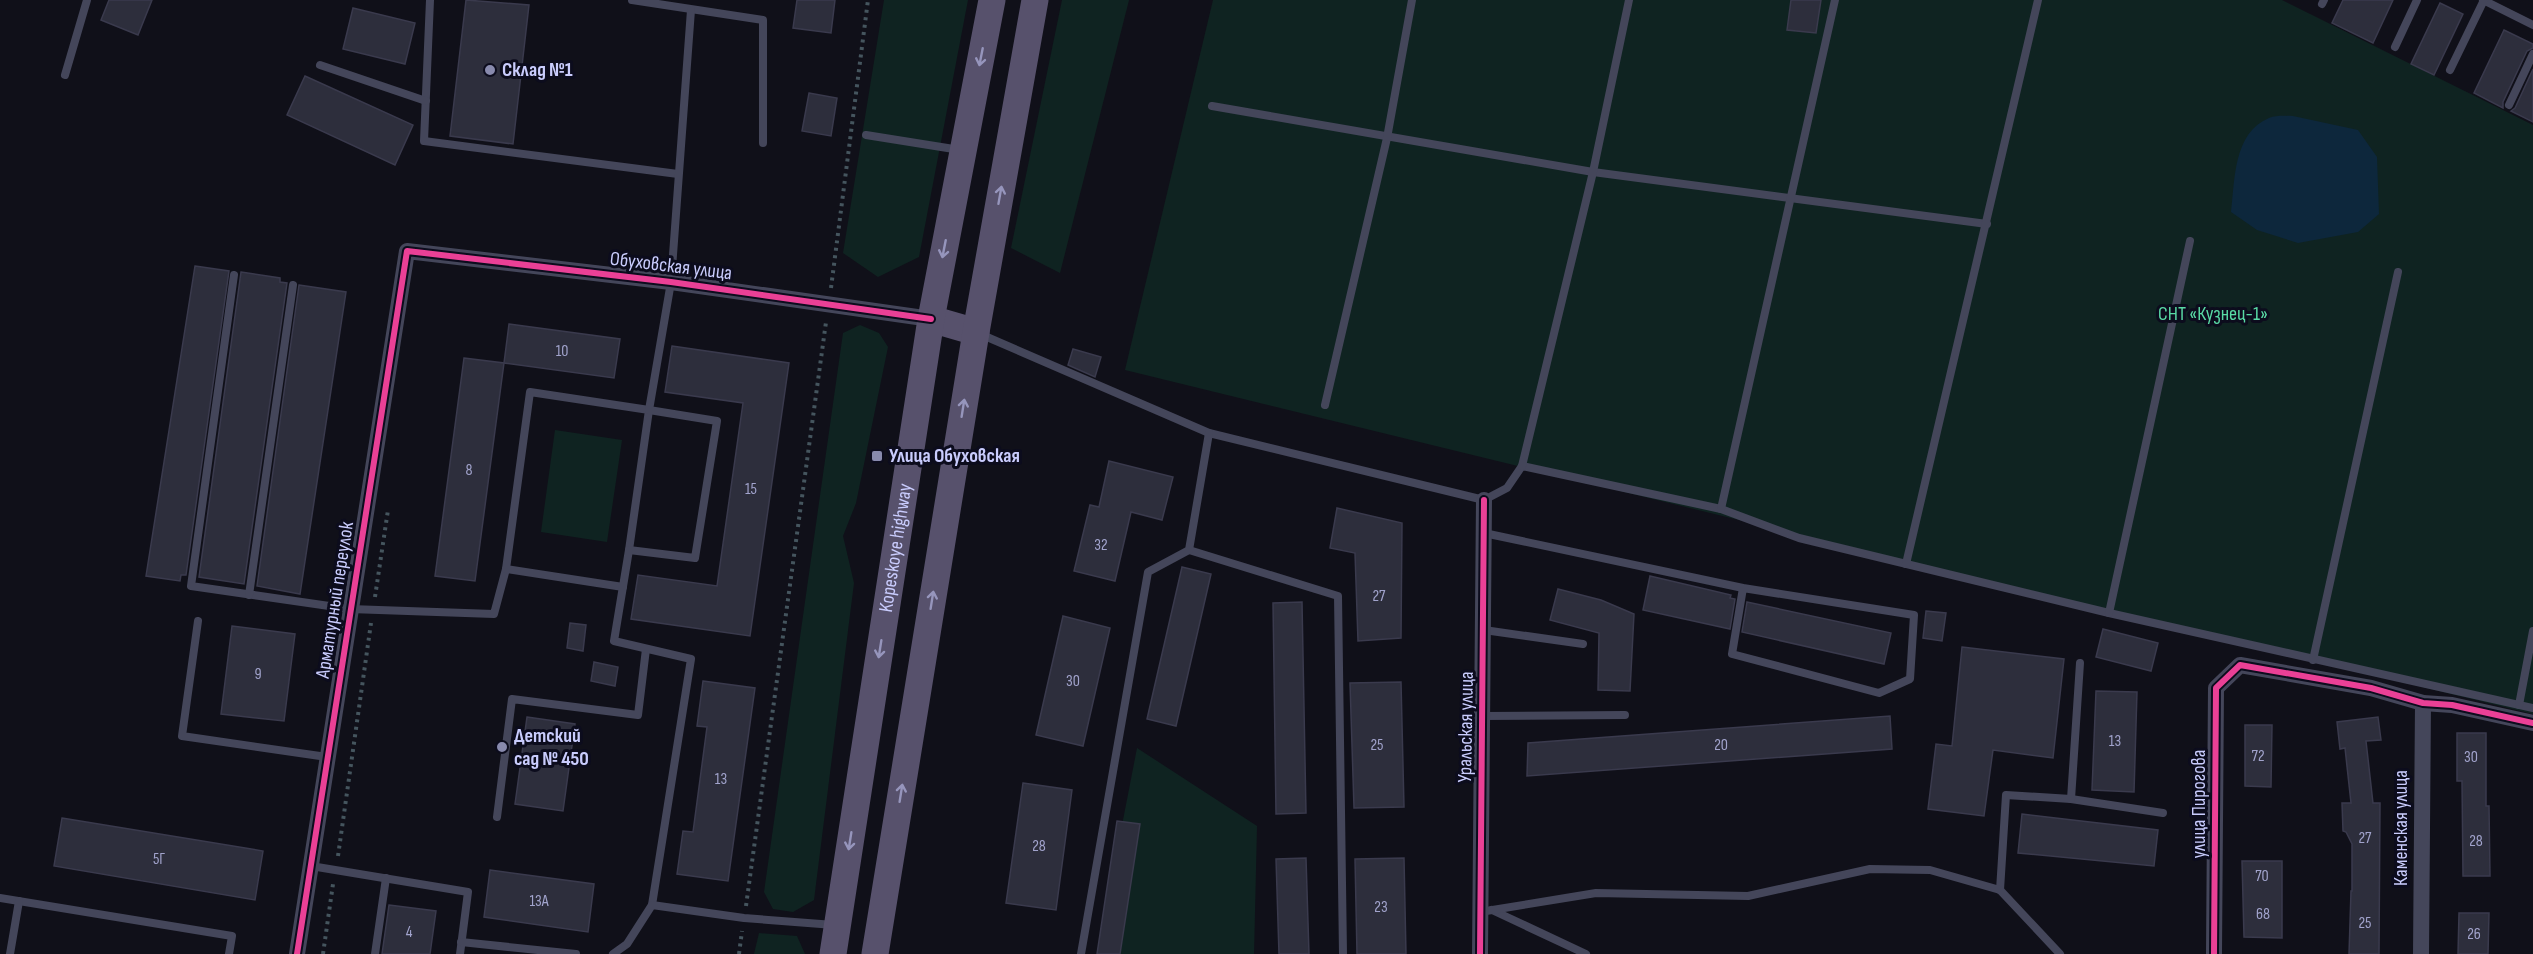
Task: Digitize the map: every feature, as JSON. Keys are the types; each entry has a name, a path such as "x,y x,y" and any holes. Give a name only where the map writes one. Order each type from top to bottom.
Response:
{"main road":[{"name":"Kopeskoye highway","path":"832,954 931,319 992,0"},
{"path":"875,954 976,332 1035,0"},
{"path":"931,319 976,332"}],"street":[{"name":"Обуховская улица","path":"406,251 671,282 931,319"},
{"name":"Арматурный переулок","path":"297,954 406,251"},
{"name":"Уральская улица","path":"1480,954 1486,911 1483,716 1484,500"},
{"name":"улица Пирогова","path":"2214,954 2216,688 2240,665 2371,688 2423,703"},
{"path":"2423,703 2452,705 2533,723"},
{"name":"Каменская улица","path":"2421,954 2423,703"}],"lane":[{"path":"65,75 87,0"},
{"path":"430,0 424,141 678,174"},
{"path":"632,0 763,20 763,143"},
{"path":"1325,405 1388,138 1412,0"},
{"path":"976,332 1209,433 1484,500 1508,488 1521,466 1593,172 1629,0"},
{"path":"1720,508 1835,0"},
{"path":"1906,564 2038,0"},
{"path":"2395,47 2417,0"},
{"path":"2450,70 2484,0 2533,25"},
{"path":"613,954 627,944 652,905 691,659 614,641 671,282 691,10"},
{"path":"2509,105 2533,54"},
{"path":"320,65 426,101"},
{"path":"1212,106 1593,172 1791,196 1987,224"},
{"path":"866,135 963,151"},
{"path":"2109,613 2190,241"},
{"path":"2313,660 2398,272"},
{"path":"234,275 191,586 350,609 494,614 506,569 530,392 717,421 695,558 629,550"},
{"path":"249,595 293,285"},
{"path":"1189,550 1209,433"},
{"path":"1521,466 1720,508 1799,538 2109,613 2533,708"},
{"path":"1484,533 1743,588 1914,615 1910,679 1879,693 1732,654 1743,588"},
{"path":"1081,954 1148,572 1189,550 1338,596 1343,954"},
{"path":"506,569 623,587"},
{"path":"198,621 182,736 327,757"},
{"path":"1484,630 1583,644"},
{"path":"2519,705 2533,631"},
{"path":"497,817 512,699 638,715 646,648"},
{"path":"2071,799 2080,663"},
{"path":"1483,716 1624,715"},
{"path":"2000,890 2006,795 2071,799 2163,813"},
{"path":"311,866 468,892 460,954"},
{"path":"1486,911 1596,893 1748,896 1870,869 1930,870 2000,890 2060,954"},
{"path":"375,954 386,879"},
{"path":"0,898 232,936 229,954"},
{"path":"10,954 19,901"},
{"path":"652,905 744,918 837,926"},
{"path":"1486,911 1586,954"},
{"path":"461,942 576,954"}],"path":[{"path":"739,954 829,303 868,0"},
{"path":"815,322 826,324"},
{"path":"323,954 389,504"}],"green space":[{"path":"884,0 968,0 919,257 878,277 843,253"},
{"path":"1062,0 1129,0 1060,273 1011,248"},
{"name":"СНТ «Кузнец-1»","path":"1213,0 2282,0 2533,125 2533,714 1125,370"},
{"path":"860,325 879,333 888,347 856,503 843,536 854,583 814,900 793,912 773,909 764,892 843,333"},
{"path":"555,430 622,440 607,542 541,532"},
{"path":"1137,748 1257,826 1254,954 1097,954"},
{"path":"759,933 797,936 805,954 754,954"}],"water":[{"path":"2293,116 2358,130 2377,157 2379,214 2358,232 2298,243 2257,230 2231,212 2235,172 2242,146 2248,135 2257,125 2269,118"}],"building":[{"path":"109,0 152,0 138,35 101,20"},
{"name":"Склад №1","path":"466,0 529,5 513,144 450,136"},
{"path":"797,0 835,0 831,33 793,28"},
{"path":"1791,0 1821,0 1816,33 1787,30"},
{"path":"2343,0 2393,0 2373,43 2332,23"},
{"path":"2440,3 2463,14 2434,75 2411,64"},
{"path":"353,8 415,23 405,64 343,49"},
{"path":"2504,30 2533,44 2533,48 2527,51 2503,102 2503,108 2474,93"},
{"path":"2533,69 2533,122 2511,111 2515,108"},
{"path":"305,76 413,125 395,165 287,115"},
{"path":"809,93 837,98 831,136 802,131"},
{"path":"195,266 229,271 186,575 181,575 180,581 146,576"},
{"path":"241,272 280,278 280,282 287,283 244,584 199,577"},
{"path":"299,285 346,292 300,594 257,586"},
{"path":"509,324 620,339 614,378 504,363"},
{"path":"672,346 789,363 750,636 631,619 638,575 717,586 743,403 665,392"},
{"path":"1073,349 1101,357 1095,377 1068,365"},
{"path":"464,358 504,363 475,581 435,576"},
{"path":"1109,461 1173,477 1162,520 1131,512 1115,581 1074,571 1090,505 1099,507"},
{"path":"1337,508 1402,523 1401,638 1358,641 1355,553 1330,548"},
{"path":"1182,567 1211,574 1176,726 1147,719"},
{"path":"1650,576 1731,595 1730,598 1735,599 1730,629 1643,610"},
{"path":"1558,589 1601,600 1634,614 1630,691 1598,690 1599,633 1550,620"},
{"path":"1302,602 1306,813 1276,814 1273,603"},
{"path":"1747,602 1891,633 1884,664 1742,632"},
{"path":"1926,611 1946,613 1942,641 1923,638"},
{"path":"1063,616 1110,628 1083,746 1036,735"},
{"path":"570,623 586,625 583,651 567,648"},
{"path":"232,626 295,634 284,721 221,714"},
{"path":"2103,629 2158,643 2151,671 2096,657"},
{"path":"1962,647 2064,659 2053,758 1993,750 1984,816 1928,809 1936,744 1952,746"},
{"path":"594,662 618,667 615,686 591,681"},
{"path":"703,681 755,688 728,881 677,874 683,831 693,832 707,727 697,726"},
{"path":"1401,682 1404,807 1354,808 1350,683"},
{"path":"2096,691 2137,692 2134,792 2092,790"},
{"path":"1890,716 1892,749 1527,776 1528,743"},
{"path":"527,717 575,724 563,811 515,804"},
{"path":"2378,717 2381,740 2366,741 2373,803 2380,803 2379,954 2349,954 2352,844 2346,832 2343,831 2342,803 2351,803 2345,748 2340,749 2337,722"},
{"path":"2245,725 2272,725 2271,787 2245,786"},
{"path":"2457,733 2486,733 2486,806 2489,806 2490,876 2463,876 2462,781 2457,781"},
{"path":"1023,783 1072,790 1056,910 1006,903"},
{"path":"2022,814 2158,830 2154,866 2018,853"},
{"path":"62,818 263,851 255,900 54,866"},
{"path":"1117,821 1140,824 1120,954 1097,954"},
{"path":"1306,858 1309,954 1279,954 1276,859"},
{"path":"1404,858 1406,954 1357,954 1355,859"},
{"path":"2242,861 2282,861 2282,938 2244,937"},
{"path":"490,870 594,884 588,932 484,917"},
{"path":"389,905 436,911 430,954 382,954"},
{"path":"2459,913 2489,913 2488,954 2458,954"}],"cycle path":[{"path":"297,954 407,251 671,282 931,319"},
{"path":"1480,954 1484,500"},
{"path":"2214,954 2216,688 2240,665 2371,688 2423,703 2452,705 2533,723"}],"place":[{"name":"Склад №1","path":"490,70"},
{"name":"Улица Обуховская","path":"877,456"},
{"name":"Детский сад № 450","path":"502,747"}]}
